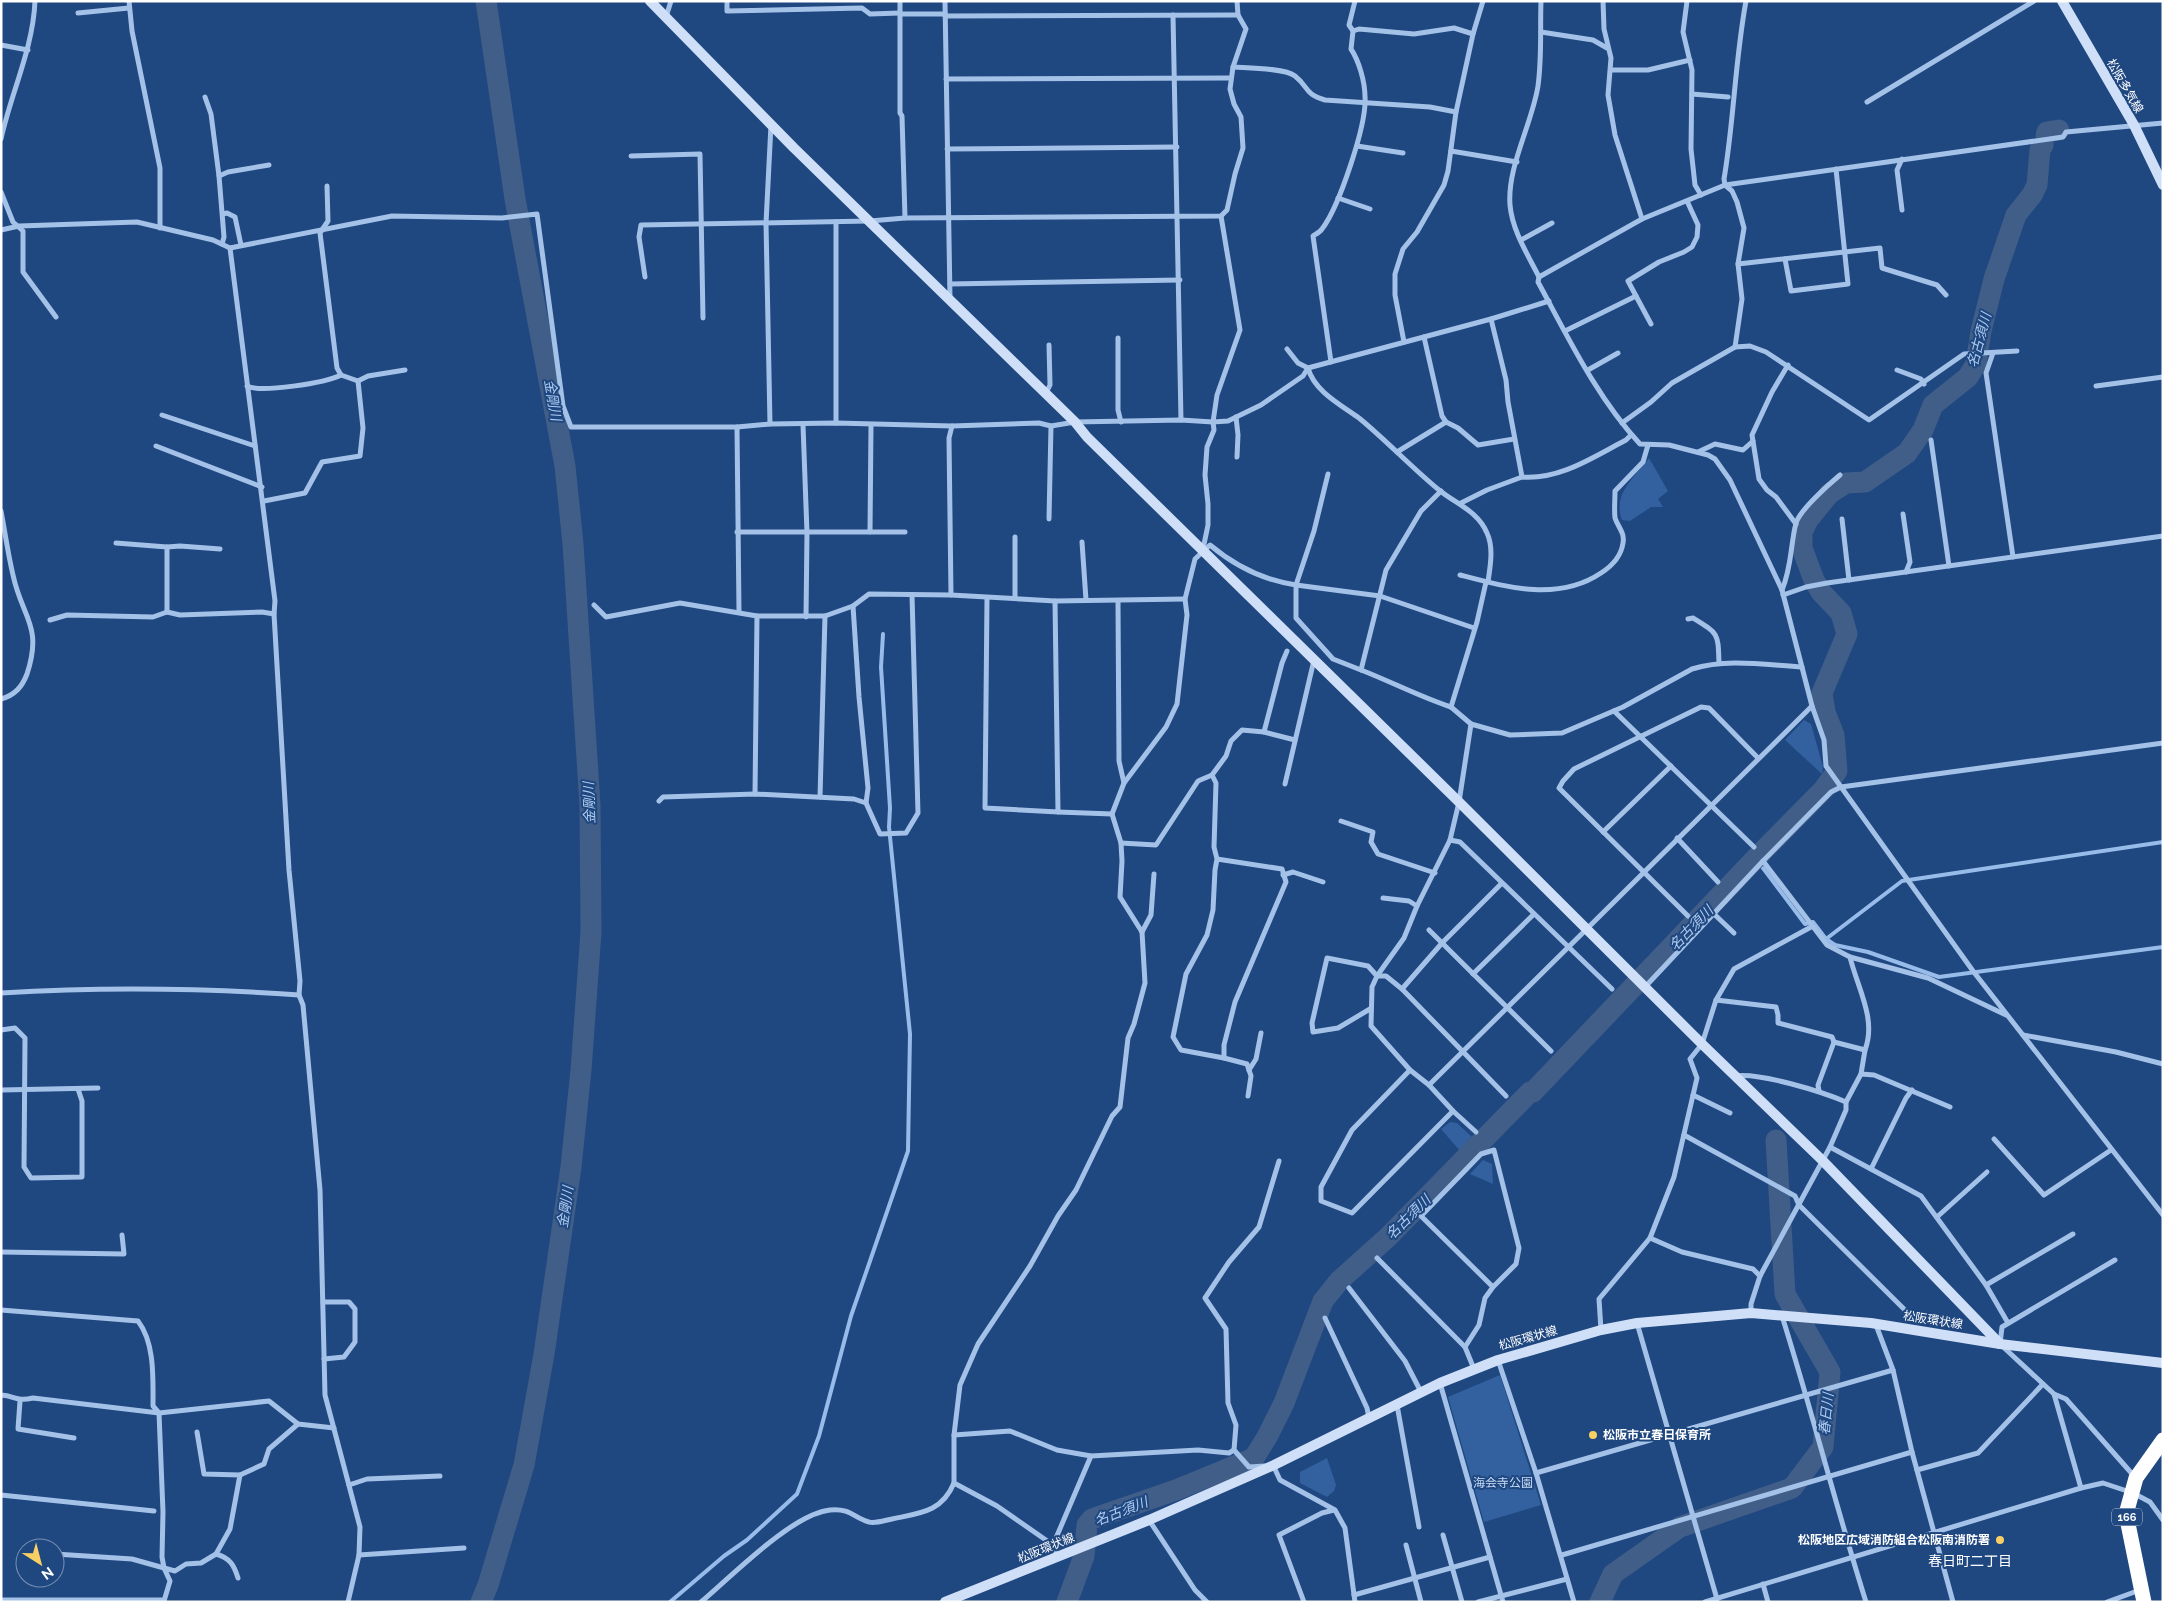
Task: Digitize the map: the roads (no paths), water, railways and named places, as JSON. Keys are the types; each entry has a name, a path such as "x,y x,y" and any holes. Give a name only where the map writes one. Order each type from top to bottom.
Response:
{"highway":[{"name":"166","path":"2142,1596 2126,1514 2134,1486 2163,1440"}],"street":[{"path":"1,139 11,99 28,50 34,21 35,1"},
{"path":"129,1 132,31 160,168 160,228"},
{"path":"650,1 771,125 1076,422 1087,437 1822,1160 2000,1344 2054,1394 2066,1399 2163,1520"},
{"path":"665,18 671,1"},
{"path":"727,1 727,11 862,8 870,14 1238,15"},
{"path":"862,1 862,8"},
{"path":"900,1 900,114 902,116 905,218"},
{"path":"945,1 950,301"},
{"path":"645,278 640,237 641,225 836,222 905,218 1221,216 1227,210 1243,148 1241,117 1234,104 1230,89 1230,78 1246,29 1238,15 1237,1"},
{"path":"1330,362 1313,236 1322,230 1338,198 1357,146 1365,104 1366,96 1356,56 1351,49 1353,31 1350,25 1355,1"},
{"path":"1404,342 1395,295 1396,274 1403,249 1417,232 1444,185 1448,171 1456,112 1473,34 1483,1"},
{"path":"1541,1 1538,86 1517,162 1510,204 1521,240 1538,276 1538,282 1588,370 1631,435 1640,444 1669,446 1697,452 1715,459 1730,480 1782,593 1812,706 1824,740 1826,766 1973,971 2163,1215"},
{"path":"1603,1 1604,29 1611,58 1608,95 1614,134 1642,219"},
{"path":"1687,1 1683,32 1692,70 1692,148 1696,185 1701,195"},
{"path":"1735,346 1742,299 1738,264 1744,233 1737,202 1732,191 1725,185 1724,179 1732,134 1740,34 1746,1"},
{"path":"1867,102 2034,1"},
{"name":"松阪多気線","path":"2062,1 2134,125 2163,185"},
{"path":"78,13 129,8"},
{"path":"1173,15 1180,280 1181,420"},
{"path":"1353,31 1359,29 1414,34 1454,28 1473,34"},
{"path":"1593,40 1604,29"},
{"path":"1541,32 1593,40 1608,48"},
{"path":"1,45 28,50"},
{"path":"1611,70 1648,70 1690,60"},
{"path":"1233,67 1287,73 1295,76 1311,96 1325,100 1430,107 1456,112"},
{"path":"946,79 1230,78"},
{"path":"1692,94 1728,97"},
{"path":"205,98 211,114 219,176 223,214 222,244"},
{"path":"1538,276 1642,219 1725,185 2063,138 2066,132 2163,123"},
{"path":"770,424 766,223 771,125"},
{"path":"1357,146 1403,153"},
{"path":"947,149 1176,147"},
{"path":"1451,150 1517,162"},
{"path":"631,156 700,154 703,318"},
{"path":"1902,159 1897,170 1902,210"},
{"path":"219,176 228,172 269,165"},
{"path":"1784,259 1790,291 1848,284 1836,169"},
{"path":"327,186 328,221 320,233 338,368 341,375 358,381 368,376 405,370"},
{"path":"1,192 13,222 23,231 23,272 56,317"},
{"path":"1338,198 1370,209"},
{"path":"1651,324 1628,281 1658,262 1684,252 1695,242 1698,225 1686,200"},
{"path":"223,214 227,213 235,217 241,245"},
{"path":"1,230 19,226 137,222 213,240 230,248 392,216 502,218 537,214 563,406 571,427 737,427 770,424 836,423 952,426 1040,422 1051,426 1076,422 1228,421 1261,405 1303,376 1308,368"},
{"path":"1203,550 1208,525 1205,475 1207,446 1214,430 1213,422 1217,395 1240,330 1221,216"},
{"path":"836,222 836,423"},
{"path":"1521,240 1552,223"},
{"path":"230,248 264,502 275,601 274,614 299,995 303,1005 320,1190 325,1395 360,1527 359,1555 348,1602"},
{"path":"1738,264 1880,248 1882,268 1937,285 1946,295"},
{"path":"950,284 1180,280"},
{"path":"1565,331 1636,296"},
{"path":"1287,349 1298,363 1308,368 1491,319 1549,301"},
{"path":"1491,319 1506,380 1514,439 1522,477"},
{"path":"1424,337 1442,416 1446,422 1478,445 1514,439"},
{"path":"1118,338 1118,410 1121,422"},
{"path":"1046,393 1050,385 1049,345"},
{"path":"1622,423 1651,402 1672,383 1735,346 1758,347 1869,420 1965,354 2017,351"},
{"path":"1588,370 1618,353"},
{"path":"1990,353 1986,372 2013,557"},
{"path":"1788,366 1754,430 1753,441 1759,479 1767,490 1776,497 1796,524"},
{"path":"1308,368 1311,378 1332,399 1360,419 1440,491 1461,504 1478,519 1487,532 1490,546 1487,582 1452,707"},
{"path":"1898,370 1921,380 1924,384"},
{"path":"247,386 253,389 295,386 334,379 341,375"},
{"path":"2096,386 2163,377"},
{"path":"264,502 305,493 322,462 360,456 363,428 358,381"},
{"path":"162,415 255,446"},
{"path":"1236,417 1238,435 1237,457"},
{"path":"1397,452 1446,422"},
{"path":"802,425 807,533 806,617"},
{"path":"870,532 871,425"},
{"path":"951,595 949,438 952,426"},
{"path":"1049,519 1051,426"},
{"path":"737,427 738,612"},
{"path":"1461,504 1486,490 1522,477 1548,476 1561,472 1631,435"},
{"path":"1931,440 1949,566"},
{"path":"1697,452 1715,444 1743,450 1753,441"},
{"path":"1460,575 1517,588 1556,589 1583,583 1611,566 1621,551 1624,541 1616,519 1615,492 1642,462 1648,445"},
{"path":"156,446 262,487"},
{"path":"1328,474 1314,531 1296,585 1296,618 1334,659 1419,696 1452,707 1471,724 1510,736 1562,732 1614,711 1692,669 1719,663 1802,667"},
{"path":"1782,593 1789,574 1797,520 1823,489 1840,475"},
{"path":"1361,670 1386,570 1421,510 1440,491"},
{"path":"1,511 4,542 13,577 32,626 34,647 23,685 10,697 1,699"},
{"path":"1902,514 1910,562 1906,572"},
{"path":"1842,518 1849,580"},
{"path":"737,532 905,532"},
{"path":"1782,593 1826,583 2163,536"},
{"path":"1014,598 1015,538"},
{"path":"1082,542 1086,600"},
{"path":"116,543 220,549"},
{"path":"701,1602 790,1526 816,1513 831,1510 848,1510 870,1523 922,1513 936,1507 949,1494 954,1483 954,1435 960,1384 978,1344 1030,1266 1058,1216 1076,1190 1112,1116 1120,1107 1128,1038 1134,1024 1145,983 1142,932 1120,897 1122,861 1120,843 1112,814 1124,783 1166,728 1177,704 1187,615 1185,599 1195,559 1210,545 1243,569 1280,582 1380,596 1474,628"},
{"path":"167,547 167,612"},
{"path":"594,606 606,616 680,603 757,616 806,617 825,616 853,606 869,594 951,595 1055,601 1118,602 1185,599"},
{"path":"853,606 858,696 868,788 866,803 880,834 906,832 918,813 912,595"},
{"path":"986,598 985,808 1112,814"},
{"path":"1055,601 1058,812"},
{"path":"1118,602 1120,761 1124,783"},
{"path":"50,620 67,616 153,617 167,612 180,615 262,612 274,614"},
{"path":"755,794 757,616"},
{"path":"820,797 825,616"},
{"path":"1688,619 1693,618 1712,629 1718,638 1719,663"},
{"path":"1264,732 1282,663 1287,651"},
{"path":"1285,784 1314,660"},
{"path":"1429,1085 1567,946 1812,706"},
{"path":"1688,916 1559,788 1574,769 1701,707 1709,708 1758,758"},
{"path":"1614,711 1754,847"},
{"path":"1471,724 1459,802 1450,840 1417,906 1404,938 1376,976 1372,987 1370,1009 1371,1026 1410,1070 1429,1085 1452,1111 1476,1132"},
{"path":"1120,843 1156,846 1198,781 1212,775 1226,756 1231,741 1242,730 1264,732 1295,740"},
{"path":"1645,987 1763,861 1831,792 1841,786 2163,743"},
{"path":"1603,832 1671,766"},
{"path":"1212,775 1216,784 1214,847 1217,859 1213,910 1207,935 1186,974 1172,1036 1181,1050 1247,1064 1251,1076 1248,1096"},
{"path":"659,801 663,797 755,794 854,799 866,803"},
{"path":"1341,820 1373,832 1371,842 1378,854 1435,873"},
{"path":"1677,838 1718,882"},
{"path":"1450,840 1460,842 1501,884 1612,989"},
{"path":"1217,859 1282,869 1286,882 1234,1002 1224,1045 1224,1058"},
{"path":"1763,861 1826,945 1850,957 1928,978 2009,1016"},
{"path":"1284,875 1293,872 1323,882"},
{"path":"1142,932 1151,915 1154,874"},
{"path":"1402,988 1442,943 1501,884"},
{"path":"1383,898 1409,901 1417,906"},
{"path":"1713,913 1734,933"},
{"path":"1473,974 1534,914"},
{"path":"1601,1330 1599,1299 1650,1238 1674,1177 1697,1078 1690,1059 1702,1044 1716,1000 1734,969 1811,927"},
{"path":"1429,930 1551,1051"},
{"path":"1751,1313 1751,1304 1760,1276 1830,1147 1846,1110 1846,1102 1861,1074 1865,1050 1870,1039 1870,1020 1850,957"},
{"path":"1370,1009 1338,1028 1313,1032 1312,1023 1327,958 1368,966 1376,976"},
{"path":"1376,976 1386,976 1402,988 1462,1053 1506,1096"},
{"path":"1,993 90,988 213,989 299,995"},
{"path":"1716,1000 1776,1007 1778,1024 1832,1037 1834,1042 1818,1084 1819,1091"},
{"path":"1,1030 15,1028 25,1038 24,1167 31,1178 82,1177 82,1101 78,1089"},
{"path":"1249,1070 1256,1059 1261,1032"},
{"path":"2023,1035 2116,1052 2163,1064"},
{"path":"1834,1042 1865,1050"},
{"path":"1410,1070 1352,1130 1321,1187 1321,1200 1352,1213 1452,1111"},
{"path":"1861,1074 1874,1075 1950,1107"},
{"path":"1735,1076 1743,1075 1785,1083 1813,1092 1819,1091 1846,1102"},
{"path":"1,1090 98,1088"},
{"path":"1871,1169 1906,1098 1912,1090"},
{"path":"1693,1095 1730,1113"},
{"path":"1684,1135 1795,1196 1799,1205 1912,1317"},
{"path":"1994,1139 2044,1195 2111,1150"},
{"path":"1830,1147 1921,1196 1986,1285 2008,1323"},
{"path":"1465,1346 1479,1325 1485,1298 1516,1264 1519,1248 1494,1150 1480,1154 1421,1216 1493,1287"},
{"path":"1280,1161 1259,1227 1229,1262 1205,1298 1226,1329 1228,1404 1236,1425 1234,1450 1249,1467 1274,1465 1280,1480 1335,1510 1345,1528 1355,1602"},
{"path":"1938,1217 1988,1172"},
{"path":"1986,1285 2073,1234"},
{"path":"1,1252 124,1254 122,1235"},
{"path":"1650,1238 1682,1252 1753,1269 1760,1276"},
{"path":"1376,1258 1465,1346 1474,1370"},
{"path":"2000,1344 2002,1327 2114,1260"},
{"path":"1349,1288 1406,1361 1421,1393"},
{"path":"323,1302 349,1302 355,1310 355,1342 344,1357 324,1359"},
{"path":"1,1310 138,1321 143,1328 153,1366 153,1406 159,1413 163,1512 162,1557 164,1568 170,1581 164,1601 1,1600"},
{"name":"松阪環状線","path":"945,1602 1148,1520 1274,1465 1440,1383 1498,1360 1601,1330 1637,1323 1751,1313 1876,1324 2000,1344 2163,1363"},
{"path":"1782,1316 1866,1602"},
{"path":"1325,1318 1367,1408 1369,1418"},
{"path":"1637,1323 1717,1599"},
{"path":"1876,1324 1893,1370 1912,1452 1953,1602"},
{"path":"1498,1360 1562,1555 1574,1602"},
{"path":"1536,1473 1893,1370"},
{"path":"1440,1383 1502,1599"},
{"path":"1917,1470 1978,1453 2043,1384"},
{"path":"2054,1394 2081,1488"},
{"path":"1,1395 20,1401 33,1398 159,1413 269,1401 298,1424 334,1428"},
{"path":"20,1401 18,1428 74,1438"},
{"path":"1397,1404 1419,1527"},
{"path":"197,1432 204,1474 240,1475 264,1464 269,1449 298,1424"},
{"path":"954,1435 1010,1431 1057,1450 1091,1456 1198,1450 1229,1453 1234,1450"},
{"path":"1562,1555 1912,1452"},
{"path":"1053,1545 1091,1456"},
{"path":"65,1555 132,1559 175,1571 186,1564 201,1563 216,1554 230,1529 240,1475"},
{"path":"349,1485 367,1479 440,1476"},
{"path":"954,1483 997,1506 1053,1545 1062,1555"},
{"path":"1705,1602 2081,1488 2104,1483 2134,1486"},
{"path":"1,1495 154,1511"},
{"path":"1304,1602 1279,1535 1322,1513 1335,1510"},
{"path":"1148,1520 1195,1590 1207,1602"},
{"path":"1443,1535 1462,1602"},
{"path":"1406,1545 1413,1578 1421,1602"},
{"path":"359,1555 464,1548"},
{"path":"216,1554 226,1557 235,1567 238,1578"},
{"path":"1354,1595 1490,1557"},
{"path":"1478,1602 1502,1599 1567,1578"},
{"path":"1763,1584 1768,1602"},
{"path":"2107,1602 2142,1596"}],"waterway":[{"name":"金剛川","path":"481,1602 488,1585 524,1465 544,1354 571,1167 581,1070 591,932 590,805 573,544 565,466 515,199 486,1"},
{"name":"名古須川","path":"2046,135 2047,132 2059,130"},
{"name":"名古須川","path":"1067,1602 1084,1556 1087,1525 1092,1519 1176,1490 1254,1458 1284,1403 1323,1301 1339,1281 1388,1237 1530,1092 1533,1092 1824,789 1837,771 1834,735 1825,712 1822,693 1847,634 1841,613 1821,592 1814,580 1802,548 1802,532 1808,520 1829,494 1846,483 1865,482 1907,453 1923,430 1933,405 1968,377 1976,364 1981,331 1994,279 2016,215 2032,195 2037,185 2040,150 2043,145"},
{"path":"670,1602 724,1556 747,1540 797,1494 819,1436 851,1316 908,1151 910,1034 889,827 890,808 881,667 883,634"},
{"path":"1763,868 1805,924 1813,922 1826,939 1902,881 2163,842"},
{"path":"1826,939 1835,945 1868,952 1939,977 2163,947"},
{"name":"春日川","path":"1600,1602 1613,1574 1680,1527 1792,1488 1823,1447 1830,1372 1785,1294 1776,1140"}],"place":[{"name":"松阪市立春日保育所","path":"1593,1435"},
{"name":"松阪地区広域消防組合松阪南消防署","path":"2000,1540"}],"district":[{"name":"春日町二丁目","path":"1970,1561"}],"park label":[{"name":"海会寺公園","path":"1503,1483"}]}
